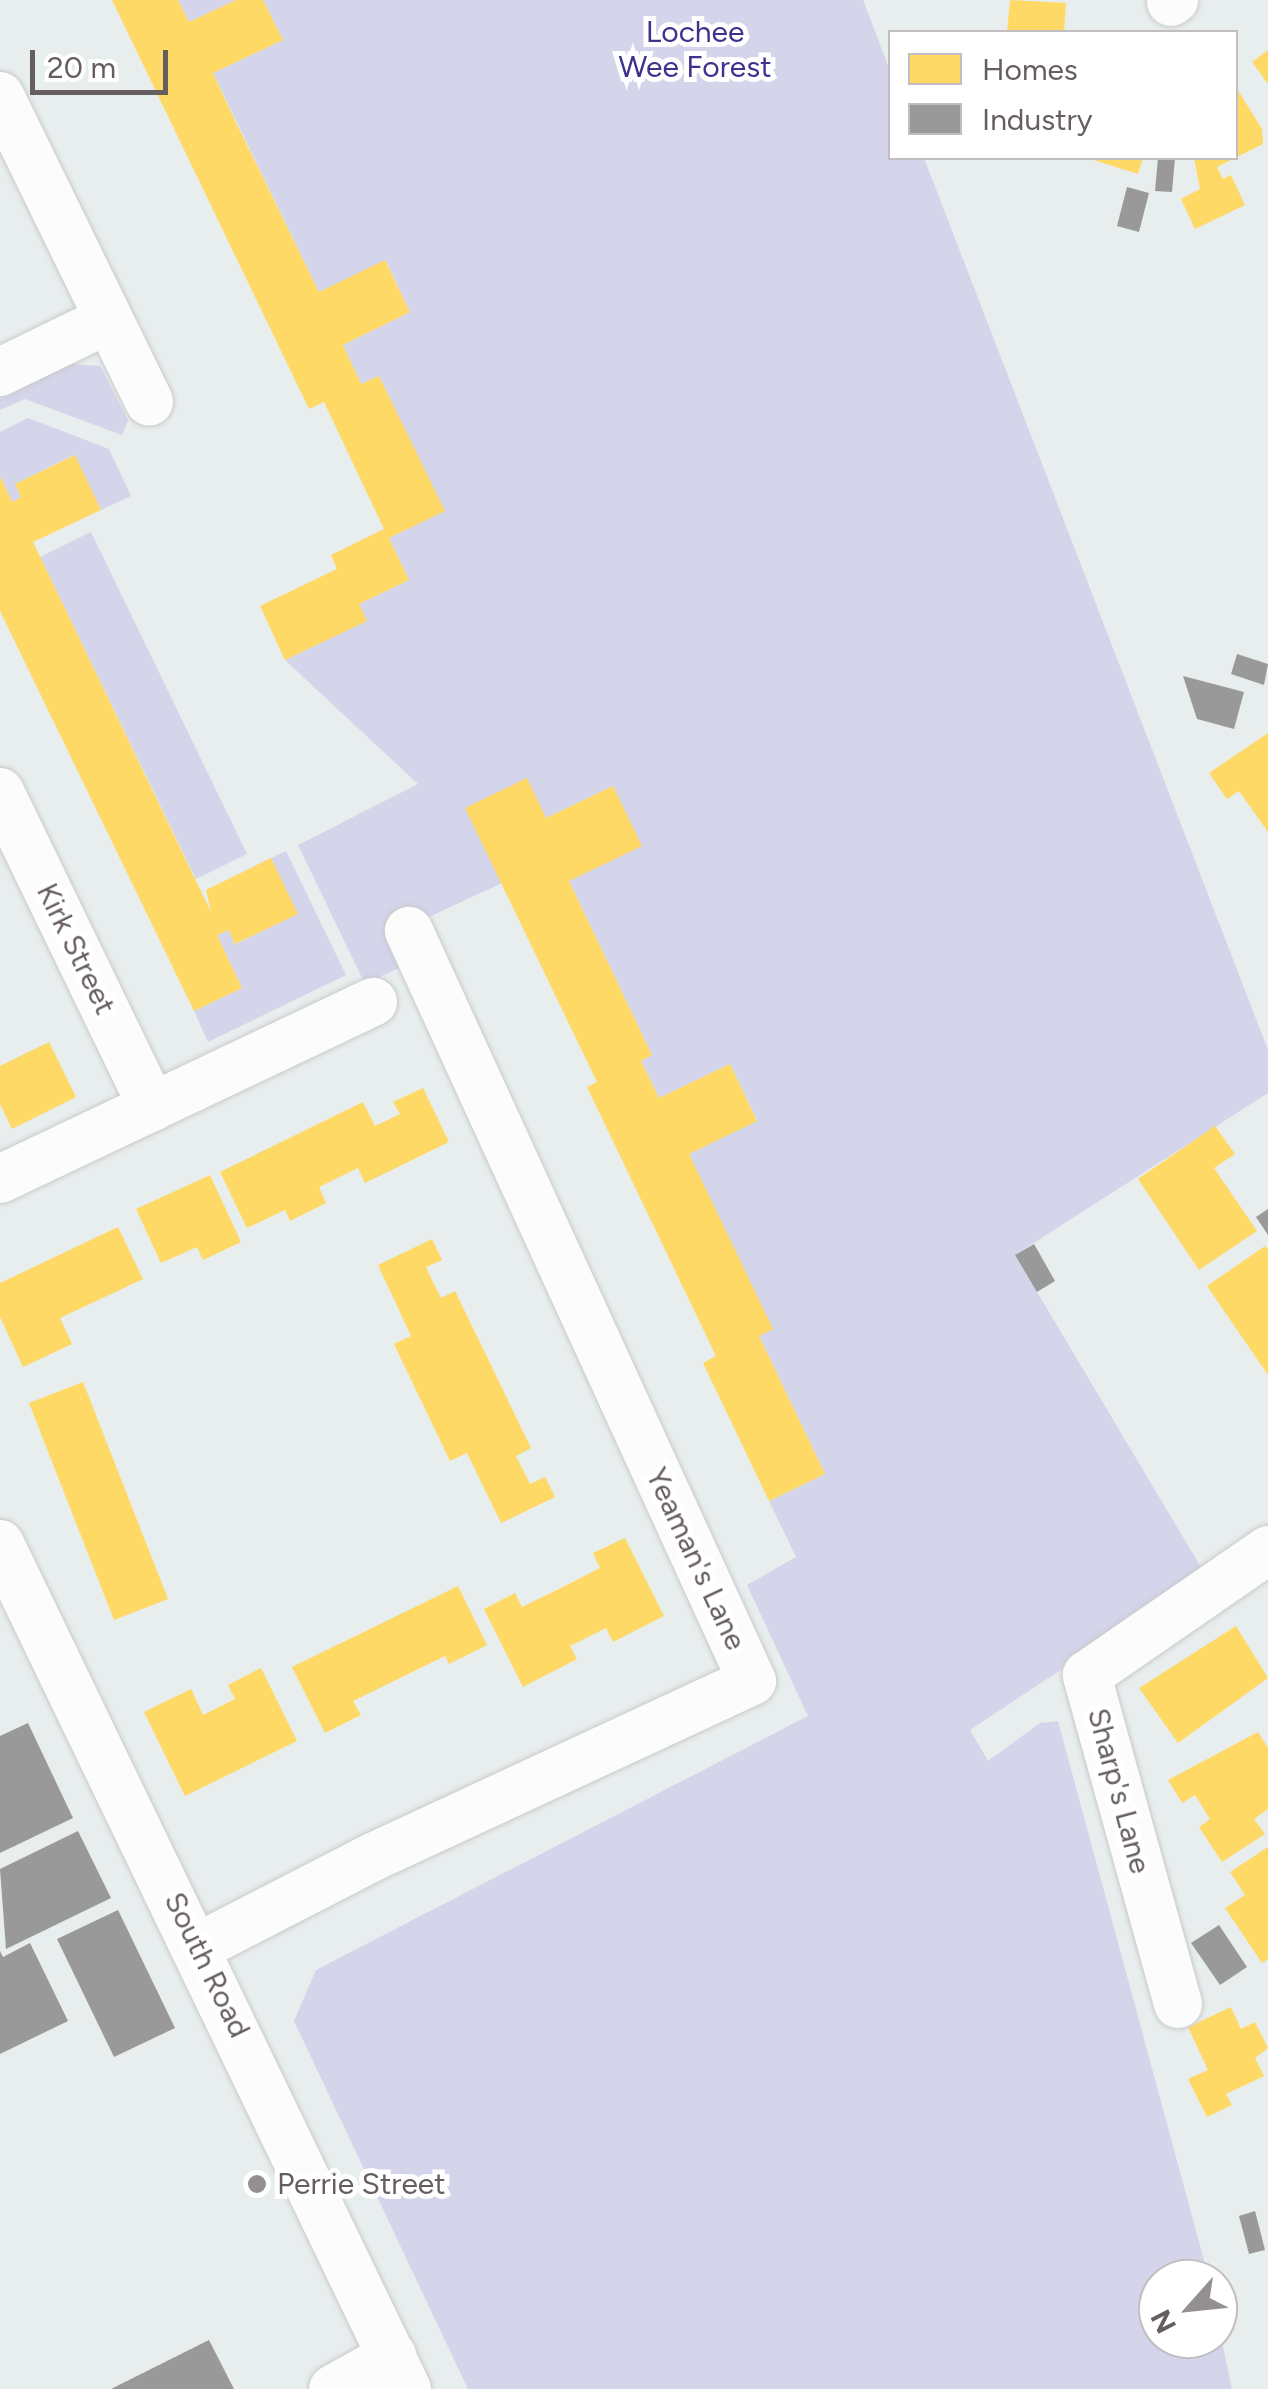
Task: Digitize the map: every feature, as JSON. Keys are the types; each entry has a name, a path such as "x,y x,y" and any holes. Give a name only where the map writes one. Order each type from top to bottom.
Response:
{"street":[{"path":"0,96 149,402"},
{"path":"0,372 108,319"},
{"name":"Kirk Street","path":"0,792 152,1106"},
{"name":"Yeaman's Lane","path":"198,1947 373,1857 752,1681 409,931"},
{"path":"0,1179 373,1002"},
{"name":"South Road","path":"0,1544 198,1947 400,2373"},
{"name":"Sharp's Lane","path":"1178,2004 1087,1675 1268,1550"},
{"path":"333,2389 400,2373"}],"green space":[{"path":"178,0 236,0 189,22"},
{"name":"Lochee Wee Forest","path":"263,0 863,0 888,66 888,160 925,160 1268,1050 1268,1093 1015,1255 1205,1574 970,1730 988,1761 1040,1723 1058,1721 1204,2259 1138,2259 1138,2359 1226,2359 1232,2389 468,2389 294,2021 316,1970 808,1716 747,1585 796,1557 769,1501 825,1474 759,1336 689,1154 757,1120 730,1064 659,1098 641,1061 652,1055 569,881 613,786 546,818 466,808 502,883 388,936 401,967 365,984 298,845 418,784 285,660 366,621 359,604 409,580 389,538 444,511 379,376 361,384 343,345 410,312 386,261 319,292 213,73 283,40"},
{"path":"70,364 100,366 128,420 122,435 25,399 0,410 0,399"},
{"path":"28,418 109,449 131,496 101,510 74,455 15,484 21,497 12,502 0,476 0,432"},
{"path":"91,532 247,854 196,879 40,557"},
{"path":"286,851 346,975 208,1042 194,1011 242,988 217,935 229,930 236,944 297,914 271,858"}],"building: Homes":[{"path":"112,0 178,0 189,22 236,0 263,0 283,40 213,73 231,112 319,292 385,260 410,312 343,345 361,384 379,376 445,511 389,538 409,580 359,604 367,621 285,660 260,606 337,569 331,555 384,529 324,402 309,409"},
{"path":"1010,0 1066,3 1064,30 1007,30"},
{"path":"1268,50 1268,84 1252,62"},
{"path":"1238,90 1262,129 1263,144 1238,157"},
{"path":"1093,160 1142,160 1138,174"},
{"path":"1194,160 1231,160 1217,167 1223,179 1231,175 1245,205 1195,229 1181,199 1200,189"},
{"path":"75,455 101,510 33,542 211,912 206,890 271,858 298,914 235,944 229,930 217,935 242,988 194,1011 0,611 0,476 12,502 21,497 15,484"},
{"path":"1268,733 1268,832 1239,791 1227,799 1209,773"},
{"path":"527,778 546,818 613,786 642,846 569,881 652,1055 641,1061 659,1098 730,1064 757,1121 689,1154 773,1329 759,1336 825,1474 769,1501 703,1363 716,1356 587,1087 597,1082 465,808"},
{"path":"49,1042 76,1097 12,1129 0,1104 0,1066"},
{"path":"423,1088 449,1142 365,1183 358,1168 319,1187 326,1203 290,1221 285,1210 247,1228 220,1172 363,1102 375,1126 400,1114 393,1102"},
{"path":"1215,1126 1235,1154 1214,1168 1257,1231 1199,1270 1138,1179"},
{"path":"210,1175 241,1242 203,1260 197,1247 161,1263 136,1209"},
{"path":"118,1227 143,1279 60,1318 72,1344 23,1367 0,1317 0,1283"},
{"path":"432,1239 442,1260 426,1267 433,1282 441,1298 455,1291 531,1448 516,1456 530,1484 545,1477 555,1497 501,1523 467,1453 450,1461 394,1344 411,1336 378,1265"},
{"path":"1265,1246 1268,1250 1268,1375 1207,1286"},
{"path":"83,1382 168,1599 114,1620 29,1403"},
{"path":"625,1538 664,1616 613,1642 606,1628 570,1646 577,1659 523,1687 484,1609 515,1593 522,1607 561,1588 600,1568 593,1553"},
{"path":"458,1586 487,1645 449,1664 445,1656 353,1701 361,1715 325,1733 292,1667"},
{"path":"1236,1626 1268,1678 1178,1743 1139,1688"},
{"path":"261,1668 297,1741 185,1796 144,1712 191,1689 203,1715 235,1699 228,1685"},
{"path":"1258,1732 1268,1748 1268,1809 1254,1819 1265,1834 1222,1862 1199,1827 1210,1819 1195,1795 1182,1803 1168,1780"},
{"path":"1268,1847 1268,1959 1262,1963 1225,1908 1245,1895 1230,1872"},
{"path":"1231,2007 1241,2029 1255,2022 1268,2048 1255,2058 1264,2076 1226,2094 1232,2105 1207,2117 1188,2079 1208,2070 1188,2027"}],"building: Industry":[{"path":"1158,160 1175,160 1172,192 1155,191"},
{"path":"1127,187 1149,193 1139,232 1117,226"},
{"path":"1237,654 1268,664 1264,685 1231,674"},
{"path":"1183,676 1244,692 1234,729 1197,719"},
{"path":"1268,1209 1268,1235 1256,1217"},
{"path":"1034,1244 1055,1281 1037,1292 1015,1255"},
{"path":"28,1723 73,1818 0,1853 0,1736"},
{"path":"78,1831 111,1898 6,1949 0,1869"},
{"path":"118,1910 175,2028 114,2057 57,1939"},
{"path":"1219,1925 1247,1967 1220,1985 1191,1943"},
{"path":"30,1943 68,2021 0,2054 0,1951 3,1957"},
{"path":"1255,2211 1265,2250 1249,2254 1239,2216"},
{"path":"209,2340 234,2389 111,2389"}],"place":[{"name":"Perrie Street","path":"257,2184"}]}
